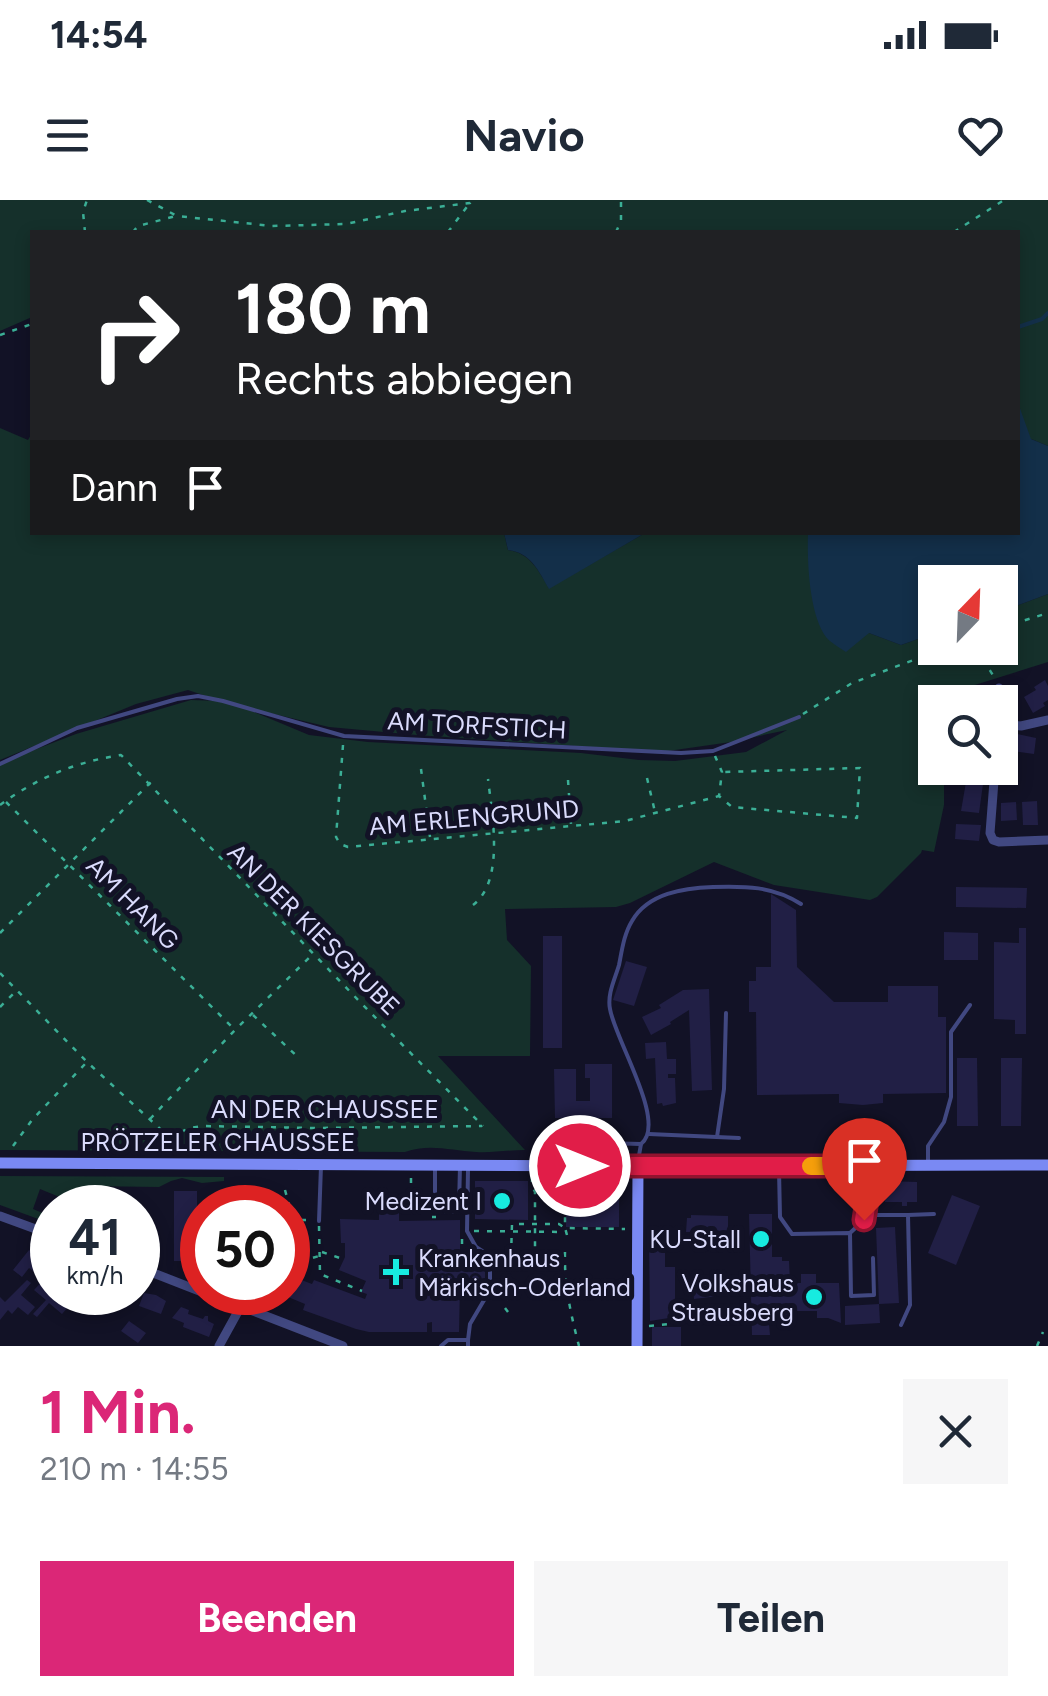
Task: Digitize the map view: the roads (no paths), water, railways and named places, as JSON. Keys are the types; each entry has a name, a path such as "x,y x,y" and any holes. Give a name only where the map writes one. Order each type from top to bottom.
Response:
{"main road":[{"name":"PRÖTZELER CHAUSSEE","path":"0,1163 321,1165 435,1170 464,1165 1048,1165"},
{"path":"637,1346 638,1166"}],"street":[{"path":"1018,726 1048,720"},
{"path":"993,785 990,833 994,840 1048,840"},
{"path":"0,1216 30,1228"},
{"path":"220,1346 236,1315"},
{"path":"263,1315 342,1346"}],"lane":[{"name":"AM TORFSTICH","path":"0,764 77,728 198,696 344,736 681,753 712,751 799,716"},
{"path":"638,1166 641,1144 650,1134 650,1119 609,1004 633,918 666,894 686,888 757,886 801,904"},
{"path":"928,1165 928,1146 944,1122 951,1096 951,1032 970,1005"},
{"path":"717,1137 724,1090 726,1013"},
{"path":"650,1134 739,1138"},
{"path":"564,1142 641,1144"},
{"path":"319,1221 321,1165"},
{"path":"435,1170 435,1204 441,1212 455,1212 464,1165"},
{"path":"464,1165 468,1231 477,1257"},
{"path":"779,1166 780,1217 792,1234 850,1233 864,1220 866,1166"},
{"path":"901,1325 910,1305 908,1214"},
{"path":"865,1215 934,1214"},
{"path":"850,1233 850,1296 874,1295 873,1258"},
{"path":"440,1346 448,1340 468,1343 470,1324 490,1290 489,1256 476,1247"}],"water":[{"path":"1020,409 1031,439 1048,446 1048,594 1018,605 1018,565 918,565 918,639 901,645 869,633 846,652 826,637 813,601 808,535 1020,535"},
{"path":"505,535 642,535 549,589 528,559 508,550"}],"waterway":[{"path":"1020,326 1048,313"}],"place":[{"name":"Medizent I","path":"502,1201"},
{"name":"KU-Stall","path":"761,1239"},
{"name":"Krankenhaus Märkisch-Oderland","path":"396,1272"},
{"name":"Volkshaus Strausberg","path":"814,1297"}]}
